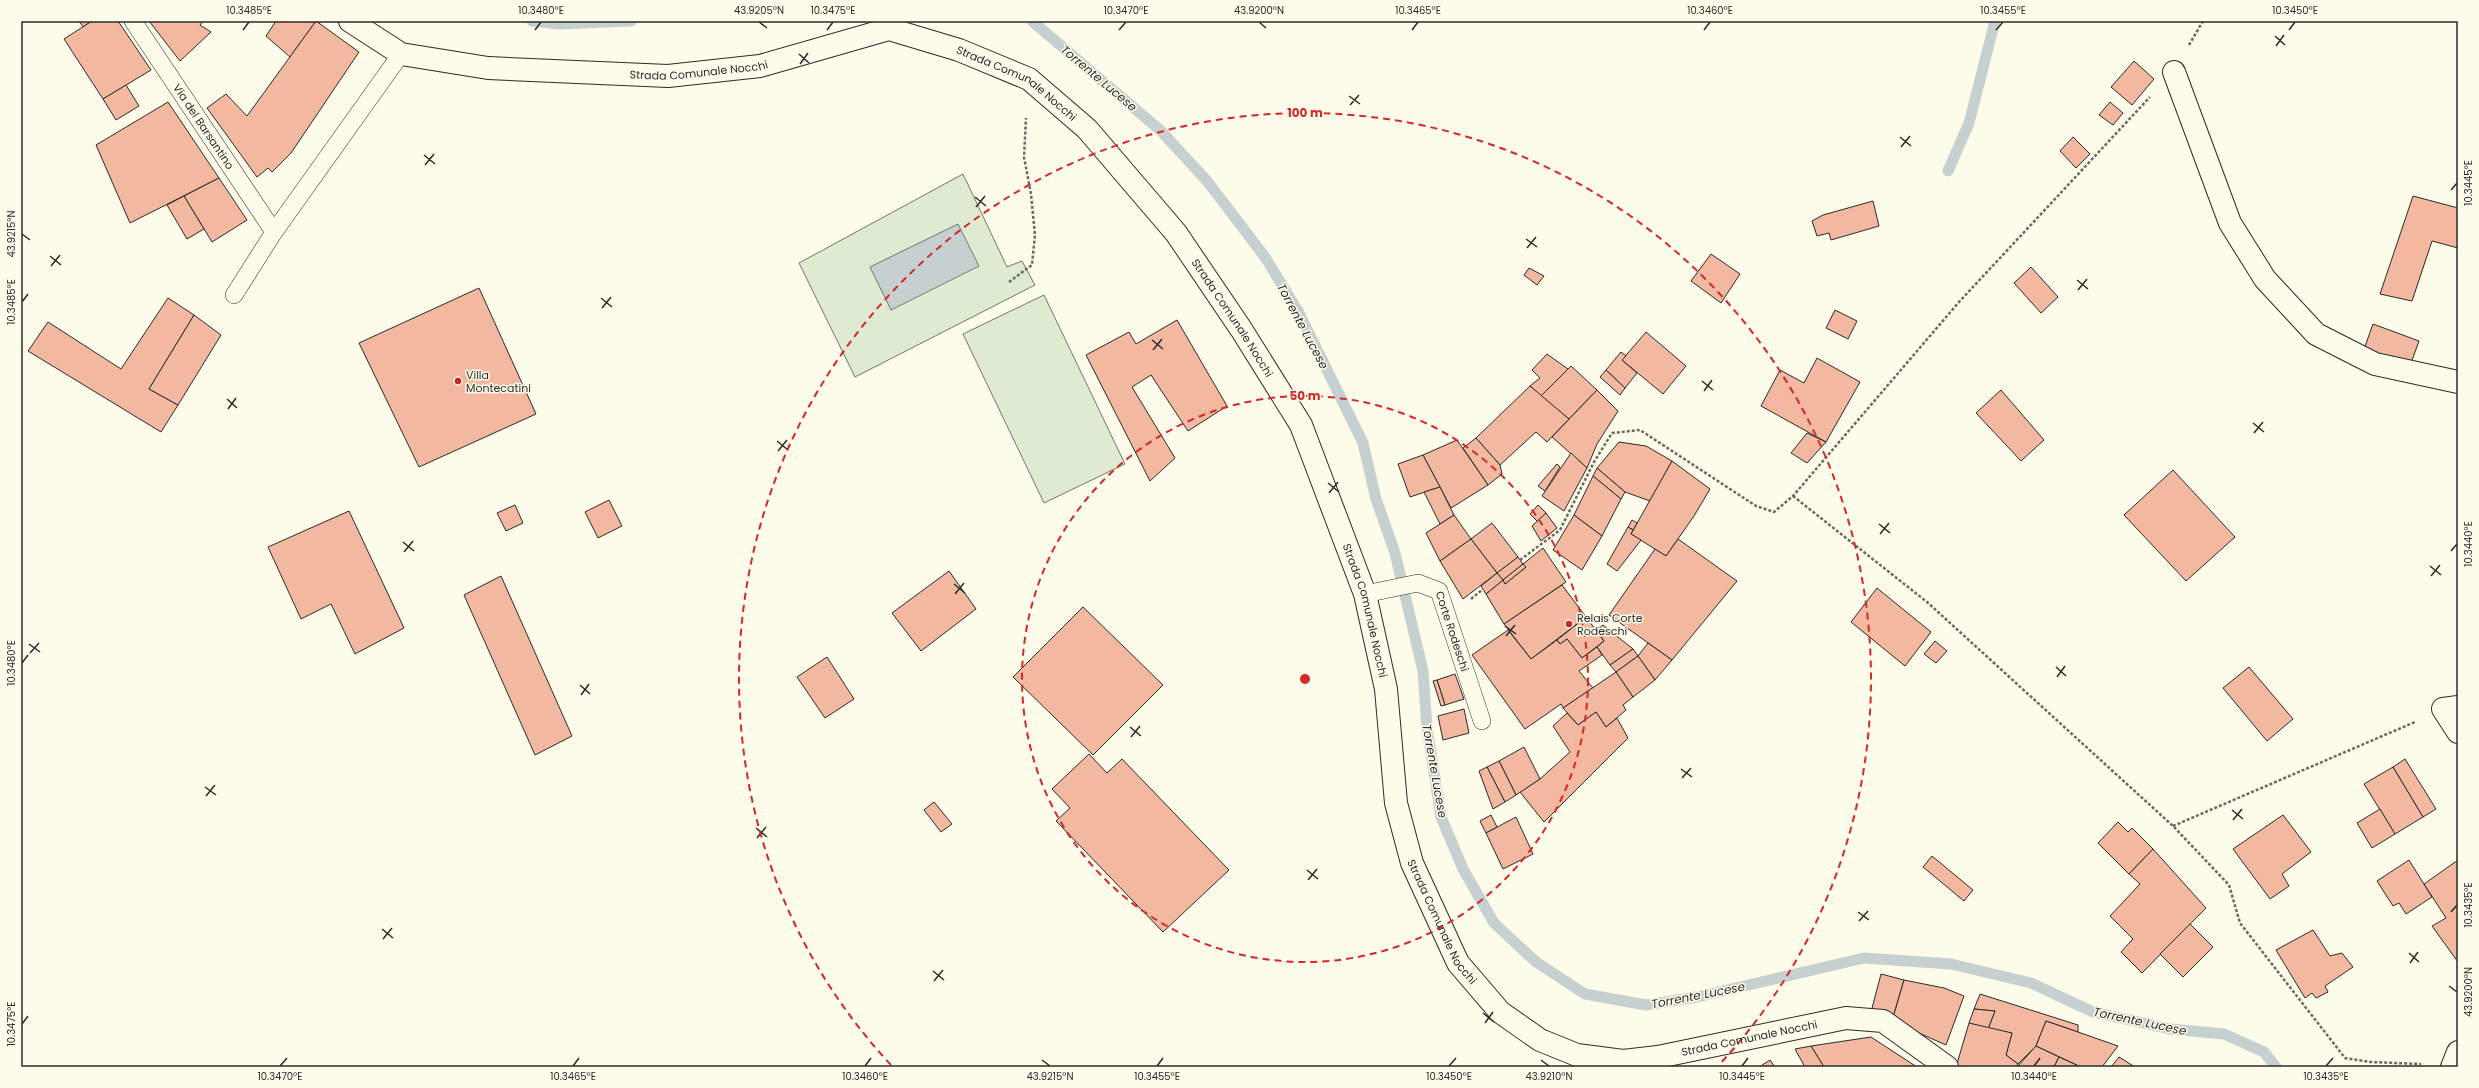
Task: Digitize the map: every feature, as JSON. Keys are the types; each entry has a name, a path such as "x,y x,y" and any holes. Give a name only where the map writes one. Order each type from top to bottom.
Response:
{"street":[{"name":"Strada Comunale Nocchi","path":"350,21 401,54 488,68 668,76 760,66 889,29 959,50 1029,79 1087,129 1176,233 1241,329 1301,424 1372,593 1386,689 1396,803 1412,863 1458,963 1500,1012 1540,1040 1570,1052 1623,1061 1658,1057 1846,1018 1882,1021 1948,1067"},
{"path":"2174,72 2230,224 2265,279 2316,334 2375,364 2458,382"},
{"path":"2451,708 2458,732"}],"lane":[{"name":"Via del Barsantino","path":"133,21 274,232"},
{"path":"234,295 274,232 401,54"},
{"name":"Corte Rodeschi","path":"1372,593 1418,583 1439,591 1482,721"}],"path":[{"path":"1520,560 1560,530 1594,462 1612,433 1640,430 1756,506 1774,512 1793,496 1959,302 2046,212 2174,72 2203,21"},
{"path":"1009,282 1032,265 1034,242 1032,194 1024,157 1029,79"},
{"path":"1793,496 1927,602 2173,826 2229,885 2240,923 2345,1058 2370,1062 2454,1061"},
{"path":"2173,826 2451,708"}],"green space":[{"path":"963,174 1007,267 1022,261 1035,285 855,377 799,263"},
{"path":"1044,295 1125,464 1044,503 963,334"}],"shaded area":[{"path":"958,224 979,266 891,310 870,267"}],"building":[{"path":"79,21 92,21 83,27"},
{"path":"92,21 118,21 151,70 103,99 64,39"},
{"path":"149,21 203,21 200,25 211,32 180,61"},
{"path":"276,21 316,21 290,57 266,36"},
{"path":"316,21 359,52 291,153 272,172 268,168 257,177 207,108 226,94 247,116"},
{"path":"2134,61 2154,79 2132,105 2111,87"},
{"path":"126,85 139,106 116,120 103,99"},
{"path":"168,102 219,178 130,223 96,145"},
{"path":"2110,102 2123,113 2113,125 2099,115"},
{"path":"2073,137 2090,154 2076,168 2060,151"},
{"path":"219,178 247,220 212,242 184,196"},
{"path":"184,196 204,229 187,239 167,205"},
{"path":"2413,196 2458,208 2458,248 2432,241 2412,301 2380,294"},
{"path":"1873,201 1879,226 1831,240 1829,233 1817,236 1812,221 1823,215"},
{"path":"1711,254 1740,274 1721,303 1691,281"},
{"path":"2031,267 2058,297 2041,313 2014,283"},
{"path":"1529,268 1544,276 1537,285 1524,275"},
{"path":"479,288 536,414 419,467 359,343"},
{"path":"168,298 194,315 149,389 178,405 161,432 28,351 48,322 121,369"},
{"path":"1835,310 1857,321 1848,339 1826,328"},
{"path":"194,315 221,335 178,405 149,389"},
{"path":"1177,320 1227,406 1188,431 1151,375 1132,387 1175,458 1150,481 1086,355 1129,332 1136,344"},
{"path":"2373,324 2419,341 2410,366 2364,349"},
{"path":"1646,332 1686,366 1663,394 1622,360"},
{"path":"1621,352 1626,356 1622,360 1637,373 1625,388 1606,370"},
{"path":"1547,354 1568,369 1541,396 1530,386 1540,378 1532,370"},
{"path":"1817,358 1860,382 1826,442 1761,406 1780,370 1804,383"},
{"path":"1571,366 1597,390 1569,419 1541,396"},
{"path":"1606,370 1625,388 1620,395 1600,377"},
{"path":"1530,386 1569,419 1547,442 1536,432 1500,465 1476,438"},
{"path":"1597,390 1618,411 1597,444 1587,468 1552,437"},
{"path":"2001,390 2044,440 2021,461 1976,413"},
{"path":"1807,433 1826,442 1807,463 1791,453"},
{"path":"1476,438 1500,465 1502,474 1488,485 1463,448"},
{"path":"1457,440 1488,485 1451,508 1423,455"},
{"path":"1619,442 1646,446 1672,461 1650,501 1625,492 1597,468"},
{"path":"1571,453 1587,468 1564,511 1542,496"},
{"path":"1423,455 1440,487 1410,497 1398,464"},
{"path":"1672,461 1710,489 1694,516 1666,556 1631,534"},
{"path":"1557,464 1560,467 1545,491 1538,486"},
{"path":"1597,468 1625,492 1621,499 1593,476"},
{"path":"2173,470 2235,537 2186,581 2124,515"},
{"path":"1593,476 1621,499 1602,536 1574,515"},
{"path":"1440,487 1454,515 1440,524 1424,492"},
{"path":"609,500 622,526 598,538 585,512"},
{"path":"515,505 523,523 506,531 497,513"},
{"path":"1538,505 1546,513 1538,522 1530,514"},
{"path":"349,511 404,628 355,654 331,604 301,619 268,547"},
{"path":"1546,513 1557,528 1541,541 1532,526"},
{"path":"1454,515 1471,539 1440,561 1426,533"},
{"path":"1574,515 1602,536 1582,570 1553,550"},
{"path":"1632,520 1637,523 1633,530 1628,527"},
{"path":"1492,523 1518,557 1497,573 1471,539"},
{"path":"1628,527 1633,530 1631,534 1641,540 1617,571 1607,564"},
{"path":"1471,539 1497,573 1463,599 1440,561"},
{"path":"1678,539 1737,581 1672,660 1609,615 1655,549 1666,556"},
{"path":"1543,548 1566,582 1504,624 1486,594 1503,580 1505,584 1526,567 1523,564"},
{"path":"1518,557 1523,564 1503,580 1497,573"},
{"path":"1523,564 1526,567 1505,584 1503,580"},
{"path":"949,571 976,609 921,651 892,613"},
{"path":"1497,573 1503,580 1486,594 1481,586"},
{"path":"501,576 572,736 535,755 464,595"},
{"path":"1562,585 1586,617 1531,659 1504,624"},
{"path":"1877,588 1931,632 1905,666 1851,622"},
{"path":"1083,607 1163,685 1093,755 1013,677"},
{"path":"1586,617 1604,641 1582,658 1567,639 1560,644 1557,640"},
{"path":"1603,625 1633,649 1610,665 1597,647 1604,641 1597,630"},
{"path":"1508,630 1531,659 1557,640 1560,644 1567,639 1582,658 1597,647 1602,655 1579,671 1593,688 1563,708 1561,704 1525,729 1472,655"},
{"path":"1935,641 1947,651 1936,663 1924,654"},
{"path":"1648,643 1672,660 1655,680 1638,656"},
{"path":"1633,649 1638,656 1616,672 1610,665"},
{"path":"1638,656 1655,680 1633,697 1616,672"},
{"path":"827,657 854,699 825,718 797,677"},
{"path":"2249,667 2293,719 2267,741 2223,688"},
{"path":"1616,672 1633,697 1623,705 1626,710 1606,727 1596,712 1578,725 1563,708"},
{"path":"1455,674 1464,699 1445,705 1437,680"},
{"path":"1437,680 1445,705 1441,706 1433,681"},
{"path":"1464,709 1469,733 1443,740 1438,716"},
{"path":"1596,712 1606,727 1617,718 1628,738 1544,822 1520,792 1540,779 1570,752 1553,726 1567,713 1578,725"},
{"path":"1524,747 1540,779 1516,795 1499,761"},
{"path":"1089,754 1107,773 1122,759 1229,870 1163,932 1056,821 1070,808 1052,789"},
{"path":"2405,759 2436,809 2423,817 2393,767"},
{"path":"1499,761 1516,795 1505,802 1487,767"},
{"path":"1487,767 1505,802 1493,809 1479,771"},
{"path":"2393,767 2423,817 2395,834 2364,784"},
{"path":"934,802 952,824 941,832 924,810"},
{"path":"2380,809 2395,834 2372,848 2357,823"},
{"path":"1491,815 1497,827 1486,833 1480,821"},
{"path":"2283,815 2311,852 2282,874 2289,886 2270,899 2233,849"},
{"path":"1516,817 1533,854 1503,869 1486,833"},
{"path":"2118,822 2128,832 2132,828 2153,849 2129,874 2098,843"},
{"path":"2153,849 2206,908 2142,973 2121,952 2133,939 2110,916 2140,884 2129,874"},
{"path":"1932,856 1973,890 1964,901 1923,867"},
{"path":"2409,860 2432,897 2406,914 2399,903 2393,906 2377,881"},
{"path":"2458,860 2458,962 2432,926 2446,918 2424,884"},
{"path":"2190,924 2213,947 2183,977 2160,954"},
{"path":"2313,930 2330,956 2342,953 2353,967 2325,986 2328,992 2316,998 2312,993 2305,998 2276,950"},
{"path":"1881,974 1904,980 1892,1021 1871,1012"},
{"path":"1904,980 1944,988 1964,996 1946,1045 1892,1021"},
{"path":"1980,994 2078,1025 2078,1032 2046,1021 2036,1046 2018,1064 2006,1055 2012,1033 1988,1029 1995,1011 1974,1009"},
{"path":"1974,1009 1995,1011 1988,1029 1969,1023"},
{"path":"2046,1021 2118,1046 2102,1067 2081,1067 2036,1046"},
{"path":"1969,1023 2012,1033 2006,1055 2018,1064 2017,1067 1956,1067"},
{"path":"1871,1037 1917,1067 1824,1067 1811,1046"},
{"path":"1811,1046 1824,1067 1805,1067 1795,1049"},
{"path":"2036,1046 2059,1057 2054,1067 2017,1067"},
{"path":"2059,1057 2081,1067 2054,1067"},
{"path":"2119,1057 2135,1067 2111,1067"},
{"path":"1770,1060 1775,1067 1759,1067"}],"waterway":[{"name":"Torrente Lucese","path":"532,21 559,24 631,21"},
{"name":"Torrente Lucese","path":"1032,21 1161,131 1207,181 1265,257 1298,311 1363,443 1376,499 1395,553 1423,671 1427,728 1441,817 1463,869 1494,923 1536,962 1585,994 1646,1005 1697,997 1864,958 1951,964 2031,983 2093,1012 2170,1029 2224,1034 2264,1052 2276,1067"},
{"path":"1948,171 1969,123 1995,21"}],"place":[{"name":"Villa Montecatini","path":"458,381"},
{"name":"Relais Corte Rodeschi","path":"1569,624"}]}
